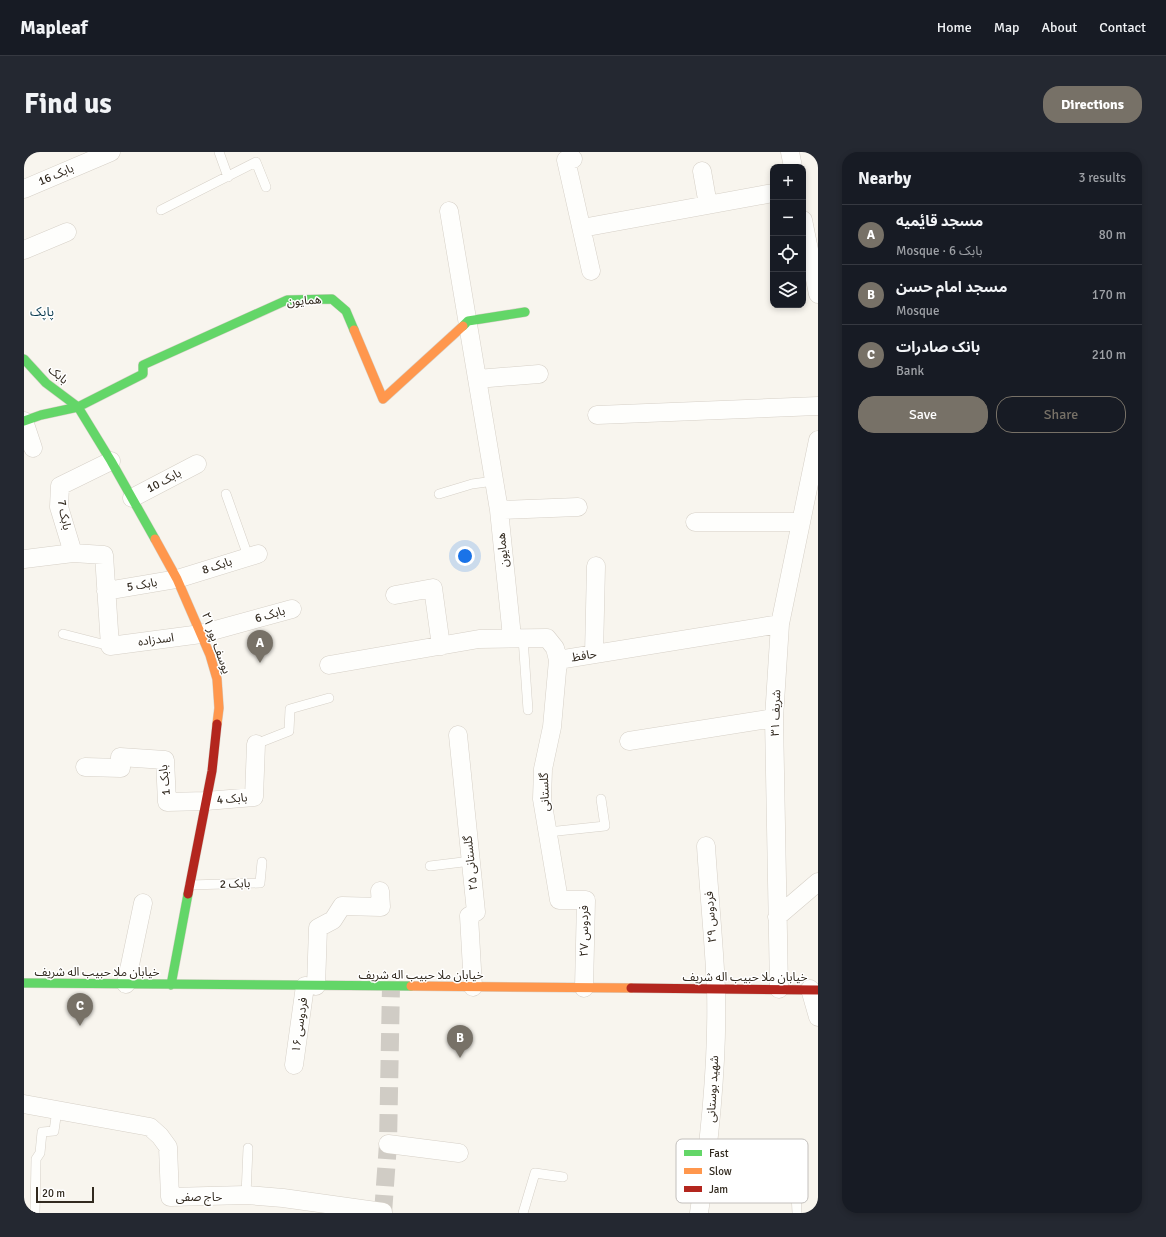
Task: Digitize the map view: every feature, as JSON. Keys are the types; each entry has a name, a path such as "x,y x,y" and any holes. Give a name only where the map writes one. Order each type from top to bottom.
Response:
{"street":[{"name":"بابک 16","path":"24,189 111,152"},
{"path":"790,152 792,164"},
{"path":"573,159 566,160 591,271"},
{"path":"702,171 708,205"},
{"path":"582,228 770,194"},
{"name":"همایون","path":"449,211 499,510 517,637"},
{"path":"24,250 67,232"},
{"path":"806,235 818,293"},
{"name":"همایون","path":"78,407 143,374 143,366 287,300 332,299 346,311 383,399 468,321"},
{"path":"468,321 525,312"},
{"name":"بابک","path":"24,359 46,383 78,407"},
{"path":"477,378 539,374"},
{"path":"598,414 818,406"},
{"path":"33,448 24,421 41,415 78,407"},
{"name":"یوسف پور ۲۱","path":"78,407 111,460 177,579 214,667 219,693 212,771 171,985"},
{"name":"شریف ۳۱","path":"779,989 776,917 774,718 780,624 818,440"},
{"name":"بابک 7","path":"73,553 59,507 60,486 111,460"},
{"name":"بابک 10","path":"132,498 197,464"},
{"path":"499,510 578,507"},
{"path":"695,522 801,522"},
{"path":"24,560 73,553 104,555 110,646"},
{"name":"بابک 8","path":"177,579 253,555"},
{"path":"594,654 596,566"},
{"name":"بابک 5","path":"106,591 177,579"},
{"path":"395,595 433,588 440,646"},
{"name":"بابک 6","path":"201,634 292,609"},
{"name":"حافظ","path":"329,665 479,639 517,637 547,638 555,648 558,660 780,624"},
{"name":"اسدزاده","path":"110,646 201,634"},
{"name":"گلستانی","path":"558,660 552,727 542,784 559,900"},
{"path":"629,741 774,718"},
{"name":"گلستانی ۲۵","path":"458,735 476,912 469,916 473,987"},
{"name":"بابک 4","path":"206,801 254,796 256,744"},
{"name":"بابک 1","path":"85,767 121,768 120,757 165,760 167,802 206,801"},
{"name":"فردوس ۲۹","path":"706,846 716,989"},
{"path":"776,917 818,882"},
{"name":"فردوسی ۱۶","path":"294,1065 311,986 318,928 333,920 342,906 380,907 380,891"},
{"name":"فردوس ۲۷","path":"559,900 586,900 584,988"},
{"path":"126,984 143,903"},
{"name":"خیابان ملا حبیب اله شریف","path":"24,983 814,990"},
{"name":"شهید بوستانی","path":"709,1139 715,1061 716,989"},
{"path":"814,990 818,1017"},
{"name":"حاج صفی","path":"24,1104 150,1128 160,1136 168,1147 170,1197 246,1195 283,1198 383,1212"},
{"path":"388,1144 459,1153"}],"lane":[{"path":"219,152 228,177"},
{"path":"161,210 256,162 266,187"},
{"path":"440,494 472,484 494,481"},
{"path":"226,494 253,555"},
{"path":"63,634 110,646"},
{"path":"517,637 528,710"},
{"path":"256,744 289,731 290,709 329,698"},
{"path":"548,832 605,826 601,799"},
{"path":"430,866 471,861"},
{"name":"بابک 2","path":"189,886 260,883 262,862"},
{"path":"35,1213 36,1159 40,1153 42,1132 54,1131 57,1110"},
{"path":"246,1195 248,1148"},
{"path":"523,1213 535,1173 563,1177"},
{"path":"700,1205 716,1203"},
{"path":"796,1203 797,1213"}],"tunnel":[{"path":"383,1213 388,1144 391,986"}],"traffic: fast":[{"path":"24,421 41,415 78,407 143,374 143,365 287,300 332,299 346,311 354,330"},
{"path":"463,326 468,321 525,312"},
{"path":"24,359 46,383 78,407 111,461 155,539"},
{"path":"171,985 188,894"},
{"path":"24,983 411,986"}],"traffic: slow":[{"path":"354,330 383,399 463,326"},
{"path":"155,539 177,579 210,655 217,679 219,708 217,724"},
{"path":"411,986 631,988"}],"traffic: jam":[{"path":"188,894 212,771 217,724"},
{"path":"631,988 818,990"}],"place":[{"name":"مسجد قایٔمیه","path":"260,663"},
{"name":"بانک صادرات","path":"80,1026"},
{"name":"مسجد امام حسن","path":"460,1058"}],"district":[{"name":"پاپک","path":"42,312"}]}
